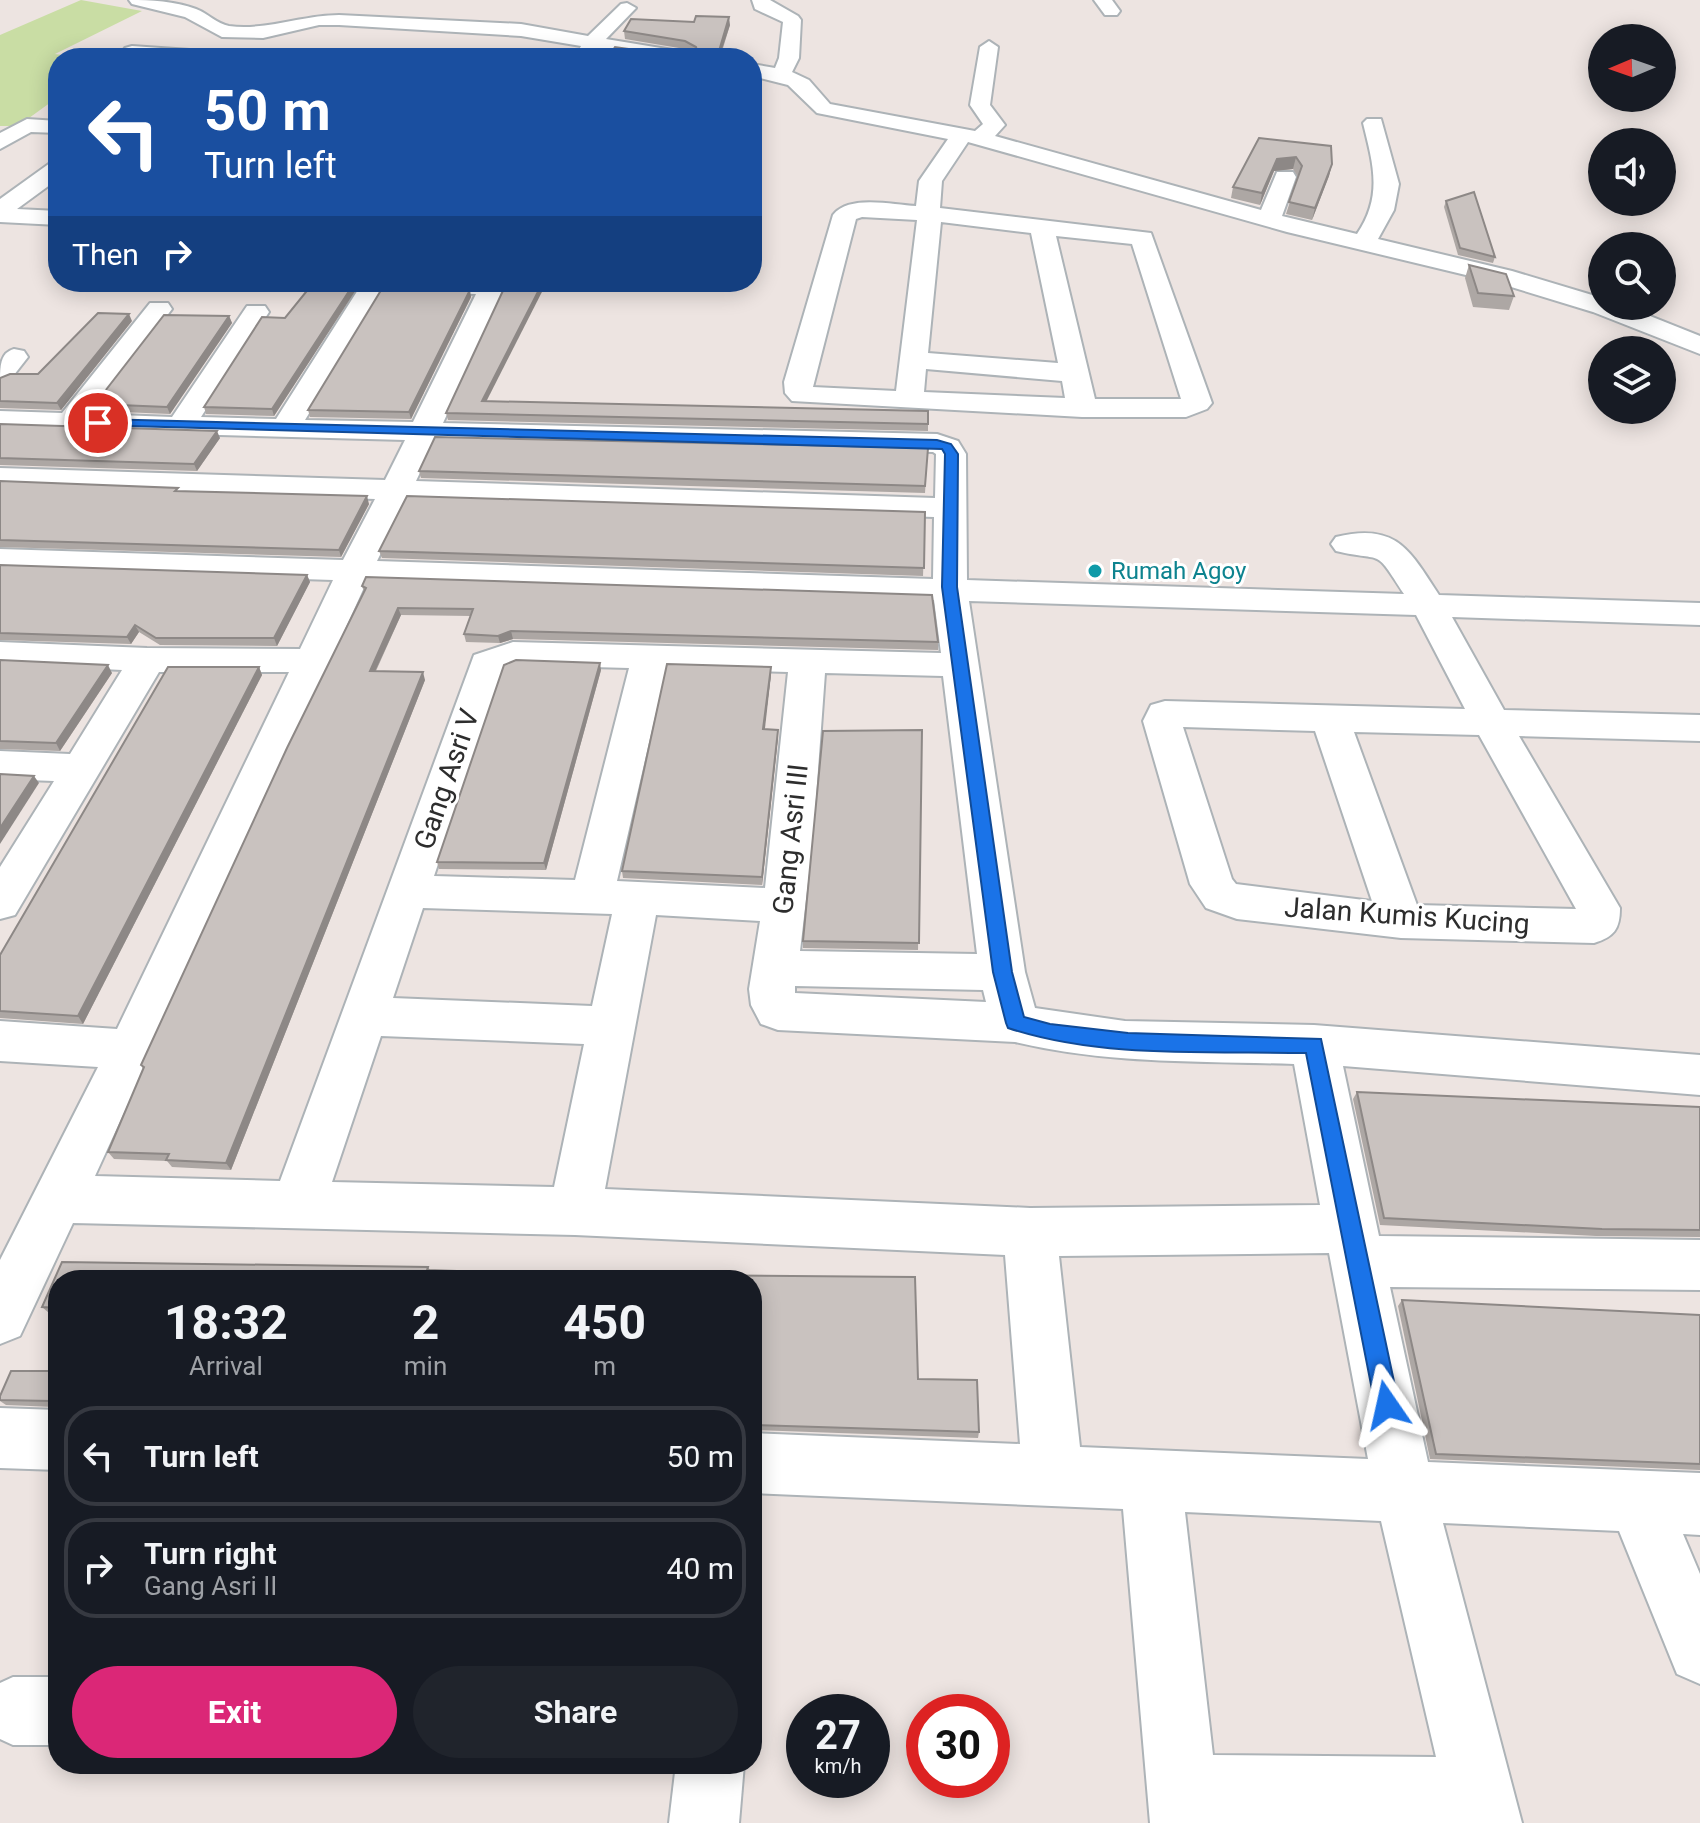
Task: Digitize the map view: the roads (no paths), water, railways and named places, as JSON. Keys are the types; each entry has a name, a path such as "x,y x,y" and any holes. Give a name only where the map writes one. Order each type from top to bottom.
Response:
{"street":[{"path":"138,0 191,13 222,31 263,32 319,20 492,28 560,35 584,48"},
{"path":"761,0 761,5 792,20 789,58 781,75"},
{"path":"319,20 325,13 354,3"},
{"path":"492,28 500,17 520,8"},
{"path":"590,48 627,8"},
{"path":"200,48 222,31"},
{"path":"548,48 560,35"},
{"path":"909,399 930,214 925,196 929,181 971,136 994,125 980,105 989,47"},
{"path":"762,72 781,75 808,90 820,107 971,136 1269,219 1503,276 1588,302"},
{"path":"850,138 860,116"},
{"path":"1364,242 1379,222 1390,187 1374,123"},
{"path":"0,142 27,125 48,126"},
{"path":"1269,219 1285,177"},
{"path":"0,213 48,179"},
{"path":"858,210 930,214 1142,238 1197,400 1194,405 1186,408 1082,408 806,397 798,389 845,215 858,210"},
{"path":"0,213 48,217"},
{"path":"1042,228 1082,408"},
{"path":"286,427 370,292"},
{"path":"0,1317 131,1050 356,568 490,292"},
{"path":"70,422 159,309"},
{"path":"181,426 256,312"},
{"path":"1640,320 1696,341"},
{"path":"913,360 1074,373"},
{"path":"0,420 937,443 947,447 951,454 950,587 1002,972 1015,1023 1050,1032 1128,1041 1314,1045 1700,1075"},
{"path":"202,484 237,427"},
{"path":"0,477 951,508"},
{"path":"1348,544 1390,548 1429,606 1490,720"},
{"path":"0,559 950,587 1700,614"},
{"path":"0,653 147,660 314,661"},
{"name":"Gang Asri V","path":"298,1204 484,667 492,659 513,653 651,655"},
{"path":"575,1211 611,1026 615,897 651,655 961,665"},
{"path":"0,903 147,660"},
{"name":"Gang Asri III","path":"808,660 785,906 774,968 773,1004 776,1010 783,1013 1015,1023"},
{"name":"Jalan Kumis Kucing","path":"1329,716 1165,714 1162,721 1212,884 1221,896 1237,903 1401,921 1594,926 1598,922 1598,908 1490,720"},
{"path":"1401,921 1329,716 1700,728"},
{"path":"0,765 79,768"},
{"path":"407,891 785,906"},
{"path":"774,968 1002,972"},
{"path":"364,1016 611,1026"},
{"path":"0,1041 131,1050"},
{"path":"1151,1480 1184,1806 1483,1807 1404,1491 1314,1045"},
{"path":"56,1199 575,1211 1355,1245 1700,1265"},
{"path":"1030,1232 1053,1475"},
{"path":"0,1438 48,1440"},
{"path":"762,1463 1700,1504"},
{"path":"1638,1502 1700,1651"},
{"path":"704,1823 709,1774"}],"place":[{"name":"Rumah Agoy","path":"1095,571"}]}
